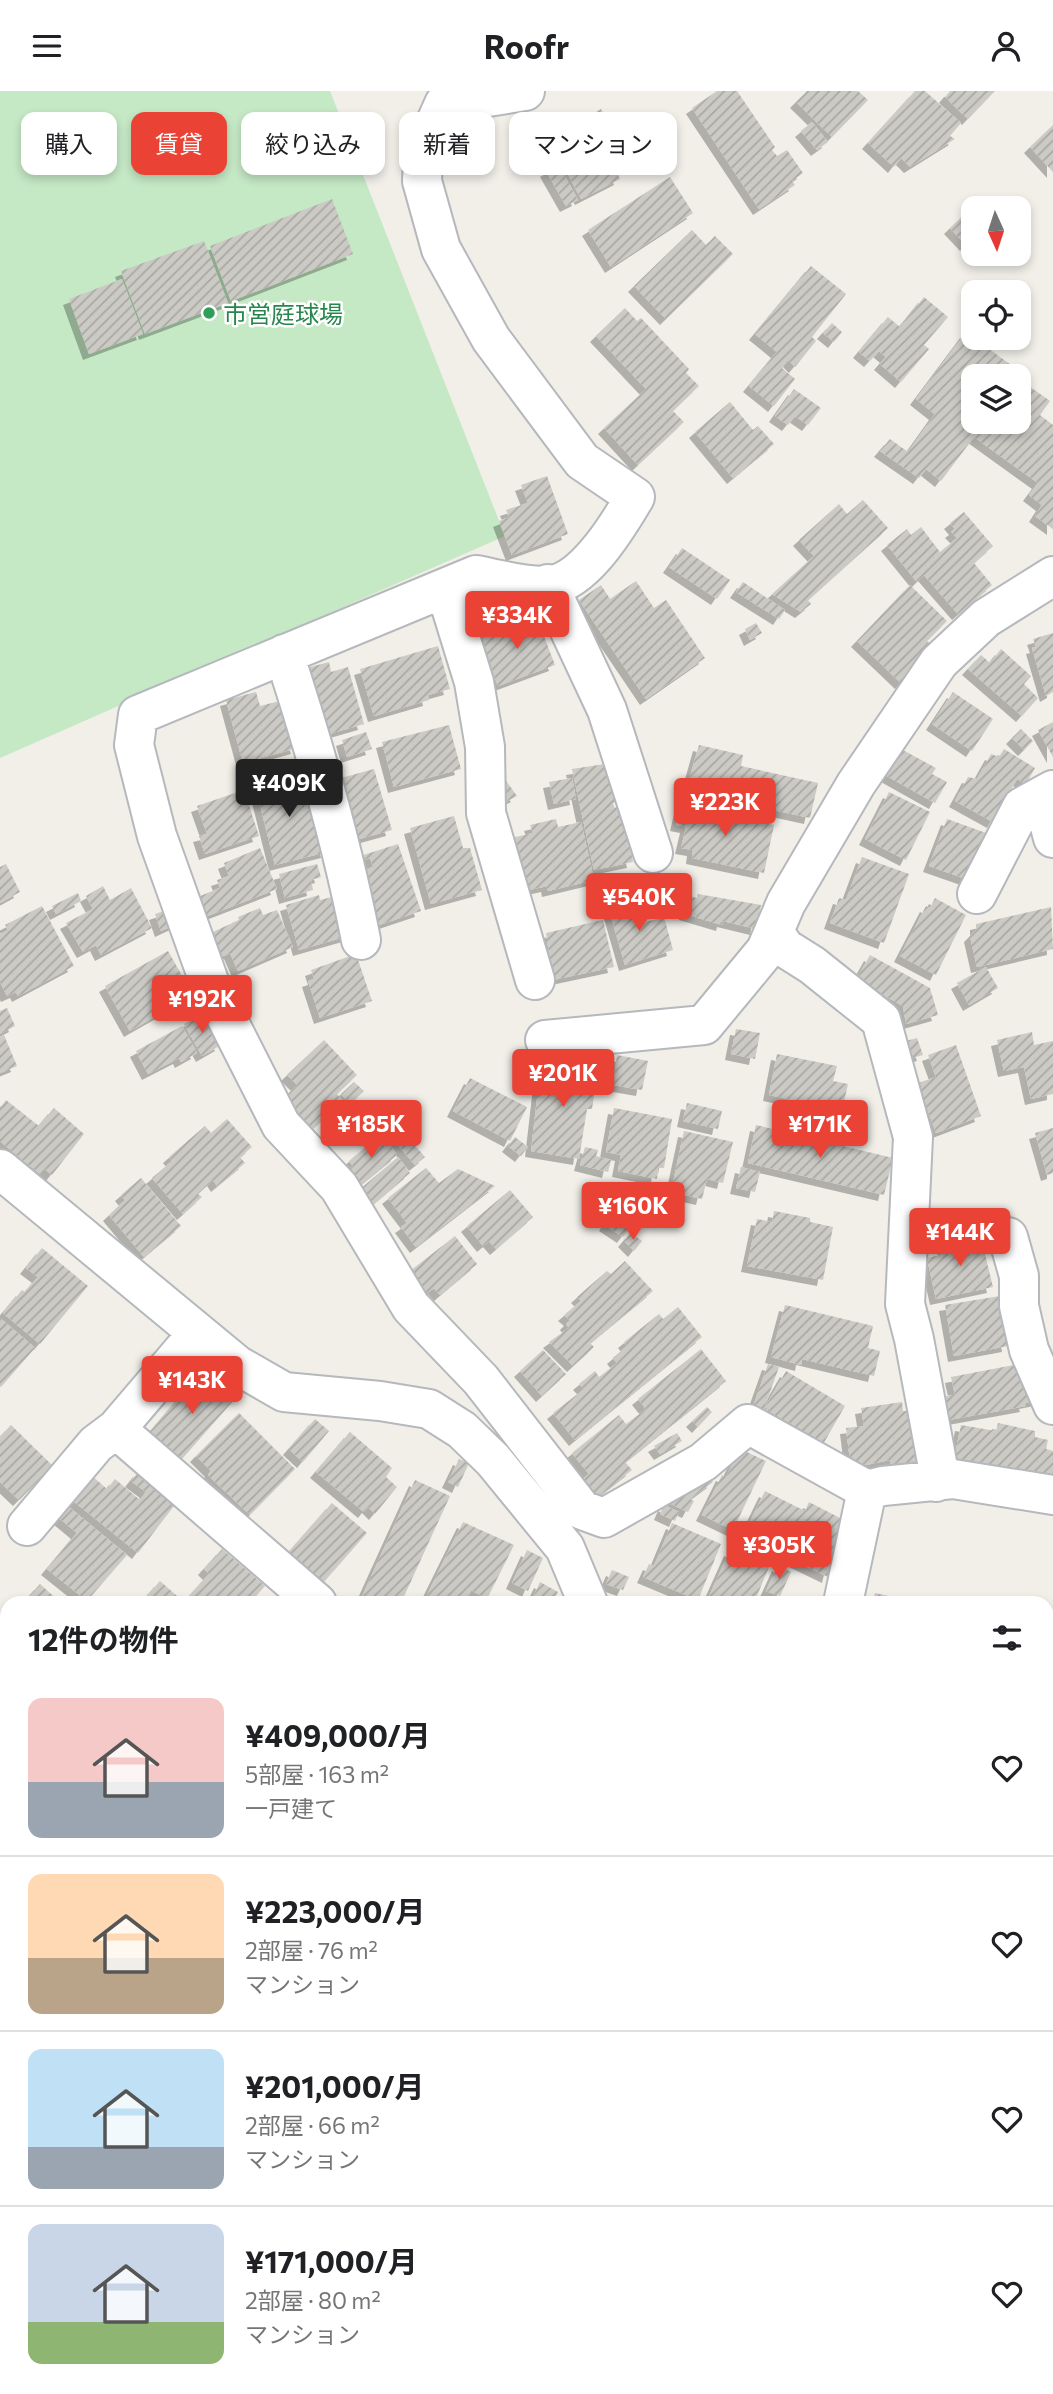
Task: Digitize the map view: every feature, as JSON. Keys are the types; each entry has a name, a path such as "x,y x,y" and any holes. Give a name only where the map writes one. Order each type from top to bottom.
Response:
{"street":[{"path":"525,91 444,104 424,157 422,181 442,249 491,339 582,461 635,497 611,536 585,566 557,584 529,584 476,575 138,715 134,745 157,835 211,987 281,1125 339,1188 411,1307 481,1380 582,1510 604,1518 702,1462 748,1424 867,1490 953,1479 1053,1495"},
{"path":"545,1040 704,1025 766,950 786,903 856,783 939,662 986,618 1053,576"},
{"path":"548,584 607,711 653,853"},
{"path":"445,588 474,682 485,747 486,813 535,980"},
{"path":"284,654 318,761 349,878 361,940"},
{"path":"977,894 1022,807 1048,793 1053,838"},
{"path":"774,933 785,948 812,965 881,1020 913,1137 905,1304 937,1462 936,1482"},
{"path":"6,1185 237,1365 284,1392 380,1401 429,1409 463,1430 494,1460 565,1548 585,1596"},
{"path":"1008,1237 1019,1276 1019,1305 1029,1350 1053,1405"},
{"path":"26,1526 96,1444 116,1429 197,1334"},
{"path":"116,1429 309,1596"},
{"path":"844,1596 867,1490"}],"green space":[{"name":"市営庭球場","path":"0,91 330,91 338,112 241,112 241,175 363,175 505,536 0,758"}],"building":[{"path":"717,91 737,91 775,147 772,150 777,156 787,150 803,173 792,181 795,185 759,209 692,108"},
{"path":"807,91 858,91 868,100 832,137 796,102"},
{"path":"915,91 925,91 961,123 950,136 955,139 910,167 901,158 894,167 868,143"},
{"path":"950,91 995,91 968,119 945,97"},
{"path":"812,122 828,142 817,150 801,131"},
{"path":"1053,125 1053,172 1030,147"},
{"path":"548,175 564,175 578,200 566,206"},
{"path":"568,175 618,175 620,179 581,199"},
{"path":"670,177 693,213 611,267 588,230"},
{"path":"332,199 353,254 231,301 210,246"},
{"path":"961,217 961,240 950,228"},
{"path":"692,230 706,245 715,236 733,254 666,319 634,286"},
{"path":"204,241 228,303 145,334 121,271"},
{"path":"811,266 846,294 812,337 816,341 795,367 788,360 782,368 795,379 774,406 749,386 777,352 755,334"},
{"path":"122,279 143,334 89,354 69,299"},
{"path":"924,297 948,317 924,345 929,349 901,382 880,364 886,357 879,351 870,361 859,352 888,317 900,327"},
{"path":"625,308 637,321 641,318 689,369 686,373 699,386 673,411 684,422 638,465 604,428 646,389 596,336"},
{"path":"832,323 842,332 834,342 823,333"},
{"path":"961,339 961,350 991,350 1010,364 961,364 961,434 1031,434 1031,387 1050,401 1040,415 1053,425 1053,529 1035,516 1042,505 1029,495 1038,483 974,437 941,481 926,469 919,478 880,451 890,439 908,452 935,414 916,399"},
{"path":"794,389 821,408 808,425 795,416 788,425 775,416"},
{"path":"730,402 753,430 758,426 774,444 733,478 695,432"},
{"path":"547,476 568,534 512,555 499,521 509,517 506,510 528,503 521,485"},
{"path":"863,500 888,528 808,600 811,604 801,612 772,594 814,556 799,540 839,504 847,514"},
{"path":"964,512 993,546 974,563 992,585 958,614 924,575 917,582 887,545 907,529 911,535 921,527 940,552 957,538 951,532 955,529 950,523"},
{"path":"682,548 730,580 717,599 669,567"},
{"path":"636,581 654,608 666,600 705,658 646,699 579,600 601,585 610,599"},
{"path":"743,582 785,610 779,619 736,592"},
{"path":"910,585 947,621 927,641 934,647 901,683 857,641"},
{"path":"537,618 555,665 498,686 481,643 484,641 481,633 500,626 504,631"},
{"path":"756,623 762,633 750,640 745,629"},
{"path":"1053,633 1053,692 1046,696 1032,648 1036,647 1033,639"},
{"path":"438,646 450,689 428,695 429,700 374,716 360,669"},
{"path":"1001,649 1031,676 1024,684 1038,698 1022,716 968,669 981,655 990,663"},
{"path":"329,662 331,672 348,667 364,724 322,736 303,669"},
{"path":"256,692 260,706 284,700 297,748 243,763 226,700"},
{"path":"953,692 993,719 972,751 932,724"},
{"path":"1053,722 1053,757 1038,730"},
{"path":"449,725 461,769 394,787 382,742"},
{"path":"1021,729 1033,741 1024,750 1012,738"},
{"path":"366,732 372,749 347,757 342,740"},
{"path":"699,745 743,755 741,766 818,783 810,818 686,791"},
{"path":"901,749 936,768 932,774 947,782 935,803 887,776"},
{"path":"1004,749 1035,768 1026,784 1017,779 993,822 955,801 968,777 977,779 991,754 999,757"},
{"path":"611,763 620,802 612,803 613,808 622,806 633,862 594,870 572,769"},
{"path":"274,768 276,778 280,778 282,785 297,782 300,792 311,788 327,852 275,865 252,773"},
{"path":"374,769 392,830 352,841 334,780"},
{"path":"502,775 517,796 498,806"},
{"path":"572,778 576,799 554,804 549,782"},
{"path":"244,790 259,836 205,854 199,836 207,834 197,806"},
{"path":"889,792 930,812 906,860 865,839"},
{"path":"682,800 708,805 708,811 774,825 764,873 692,858 693,850 681,848 686,827 676,825"},
{"path":"454,816 463,848 470,848 482,890 431,904 410,828"},
{"path":"556,819 558,827 581,822 594,880 548,891 547,886 518,890 507,839 533,833 530,825"},
{"path":"947,819 989,834 972,881 929,866"},
{"path":"398,844 421,911 379,925 361,871 373,867 370,858 356,863 354,858"},
{"path":"260,848 277,889 202,918 195,898 220,888 217,880 229,876 224,863"},
{"path":"862,857 909,874 884,943 830,923 839,898 846,900"},
{"path":"6,864 20,892 0,903 0,867"},
{"path":"317,864 321,877 311,880 313,890 285,898 279,874"},
{"path":"103,886 110,900 131,888 152,928 101,955 96,945 83,952 66,923 93,909 86,896"},
{"path":"78,893 81,901 56,914 52,906"},
{"path":"681,894 697,898 698,894 761,905 756,929 723,921 722,925 685,914"},
{"path":"319,895 320,900 336,896 348,936 299,950 286,905"},
{"path":"635,898 642,923 664,917 673,950 625,965 608,906"},
{"path":"935,898 966,915 936,975 900,956 926,906 930,908"},
{"path":"42,906 74,966 18,996 16,992 7,996 0,982 0,934 8,930 5,925"},
{"path":"1051,907 1053,949 977,967 970,936 976,930 976,924"},
{"path":"260,908 263,915 277,910 293,947 238,971 230,953 214,960 204,936"},
{"path":"170,909 176,924 161,931 155,914"},
{"path":"603,920 614,967 553,980 546,933"},
{"path":"168,951 184,979 177,983 186,999 130,1031 105,986"},
{"path":"356,954 372,1001 320,1018 308,981 314,979 311,970"},
{"path":"870,955 930,988 938,1015 906,1024 903,1006 856,980"},
{"path":"986,967 998,988 969,1005 957,983"},
{"path":"7,1008 15,1026 0,1034 0,1011"},
{"path":"203,1013 221,1045 202,1056 184,1024"},
{"path":"182,1026 197,1053 181,1062 179,1058 148,1074 136,1051"},
{"path":"736,1029 760,1033 755,1059 731,1054"},
{"path":"1032,1032 1034,1045 1053,1041 1053,1094 1031,1099 1024,1067 1004,1071 997,1040"},
{"path":"4,1035 17,1066 0,1073 0,1037"},
{"path":"917,1038 923,1055 912,1058 906,1041"},
{"path":"324,1040 357,1075 337,1094 343,1101 312,1130 283,1099 297,1085 287,1075"},
{"path":"956,1045 981,1116 936,1133 918,1083 936,1077 928,1055"},
{"path":"777,1054 837,1066 833,1081 848,1084 842,1111 769,1095"},
{"path":"617,1055 648,1061 642,1090 613,1085"},
{"path":"541,1064 598,1068 592,1109 587,1109 579,1159 531,1151"},
{"path":"470,1078 527,1107 510,1141 453,1111"},
{"path":"354,1082 364,1091 350,1104 341,1094"},
{"path":"6,1100 39,1126 54,1108 84,1134 52,1175 44,1168 40,1174 0,1141 0,1108"},
{"path":"687,1103 722,1111 718,1129 683,1121"},
{"path":"614,1108 672,1119 664,1168 658,1168 657,1179 618,1171 621,1155 606,1152"},
{"path":"227,1119 252,1147 240,1157 245,1163 217,1186 213,1180 198,1194 202,1197 183,1214 152,1178 172,1161 169,1157 205,1126 211,1133"},
{"path":"396,1124 425,1157 415,1165 387,1132"},
{"path":"756,1125 893,1158 884,1195 748,1163"},
{"path":"1053,1128 1053,1173 1047,1175 1035,1133"},
{"path":"684,1131 733,1142 723,1183 707,1179 702,1199 671,1192"},
{"path":"382,1133 397,1155 359,1186 347,1170 353,1166 349,1161"},
{"path":"515,1137 528,1147 521,1156 508,1146"},
{"path":"585,1147 598,1150 596,1156 611,1160 608,1172 580,1165"},
{"path":"398,1157 410,1173 372,1205 359,1190"},
{"path":"741,1167 760,1172 755,1192 736,1188"},
{"path":"426,1168 439,1183 458,1169 495,1186 416,1247 401,1227 407,1223 388,1198"},
{"path":"141,1178 181,1226 144,1257 109,1215 125,1200 121,1195"},
{"path":"510,1190 533,1217 496,1249 489,1241 483,1246 467,1226"},
{"path":"774,1211 810,1218 810,1222 833,1227 823,1280 747,1266 757,1219 772,1222"},
{"path":"611,1216 629,1229 623,1237 605,1225"},
{"path":"631,1233 642,1241 634,1251 624,1241"},
{"path":"980,1234 993,1287 936,1299 927,1258 945,1254 942,1243"},
{"path":"455,1236 477,1264 440,1295 434,1288 427,1293 410,1271"},
{"path":"42,1248 88,1286 40,1344 3,1313 22,1290 25,1292 38,1277 26,1268"},
{"path":"625,1261 653,1291 590,1343 594,1347 573,1366 549,1342 569,1328 566,1324 570,1320 564,1315 581,1301 577,1297 607,1271 611,1274"},
{"path":"1000,1296 1008,1346 954,1356 945,1305"},
{"path":"785,1305 873,1326 868,1348 880,1351 874,1376 802,1359 801,1365 771,1357"},
{"path":"678,1307 702,1337 575,1440 553,1413 584,1389 579,1384 595,1371 599,1377 617,1363 613,1358 627,1346 624,1342 659,1314 663,1319"},
{"path":"0,1318 35,1348 1,1387 0,1385"},
{"path":"701,1349 726,1381 625,1462 632,1470 595,1499 580,1481 589,1474 572,1453 619,1415 626,1424 646,1409 638,1399"},
{"path":"543,1350 566,1374 542,1396 520,1371"},
{"path":"768,1364 779,1367 764,1409 768,1410 763,1421 750,1415"},
{"path":"1019,1364 1040,1400 1025,1403 1026,1406 943,1421 939,1397 955,1395 951,1377"},
{"path":"786,1371 845,1406 818,1453 764,1421 770,1410 772,1411 765,1407"},
{"path":"201,1372 234,1400 182,1459 150,1432"},
{"path":"902,1402 903,1411 911,1411 919,1466 891,1469 890,1460 851,1468 846,1428 864,1426 861,1408"},
{"path":"707,1407 712,1412 698,1427 692,1421"},
{"path":"239,1413 295,1469 250,1515 208,1475 211,1471 196,1456"},
{"path":"315,1419 329,1431 303,1462 289,1449"},
{"path":"998,1423 1035,1431 1035,1437 1048,1440 1046,1449 1053,1451 1053,1481 954,1460 961,1425 996,1431"},
{"path":"11,1425 53,1466 19,1500 0,1482 0,1437"},
{"path":"350,1432 392,1468 386,1477 397,1487 375,1514 368,1507 364,1512 316,1472"},
{"path":"677,1433 682,1441 660,1454 654,1446"},
{"path":"740,1449 766,1461 733,1530 702,1515 722,1475 726,1477"},
{"path":"459,1459 469,1463 458,1487 448,1482"},
{"path":"705,1470 713,1482 690,1499 694,1501 688,1512 667,1502 673,1490 686,1497 680,1488"},
{"path":"139,1471 177,1502 138,1553 72,1500 92,1476 107,1489 115,1479 140,1500 146,1492 131,1481"},
{"path":"415,1480 450,1496 404,1596 362,1596"},
{"path":"765,1491 805,1511 809,1502 842,1519 828,1577 743,1536"},
{"path":"63,1502 127,1555 91,1596 81,1596 47,1569 77,1533 53,1513"},
{"path":"332,1503 367,1533 323,1583 289,1552"},
{"path":"664,1505 679,1512 675,1521 660,1514"},
{"path":"463,1522 514,1545 488,1596 482,1596 471,1590 468,1596 426,1596"},
{"path":"672,1523 721,1544 700,1596 688,1596 643,1577 649,1564 654,1566"},
{"path":"222,1549 265,1586 256,1596 189,1596 209,1574 204,1569"},
{"path":"527,1550 543,1558 528,1591 512,1583"},
{"path":"730,1550 769,1567 757,1596 709,1596"},
{"path":"778,1565 791,1572 780,1596 766,1591"},
{"path":"612,1570 629,1577 623,1590 606,1584"},
{"path":"160,1581 177,1596 147,1596"},
{"path":"540,1582 558,1592 556,1596 533,1596"},
{"path":"40,1584 53,1596 29,1596"}],"place":[{"name":"市営庭球場","path":"209,313"}]}
